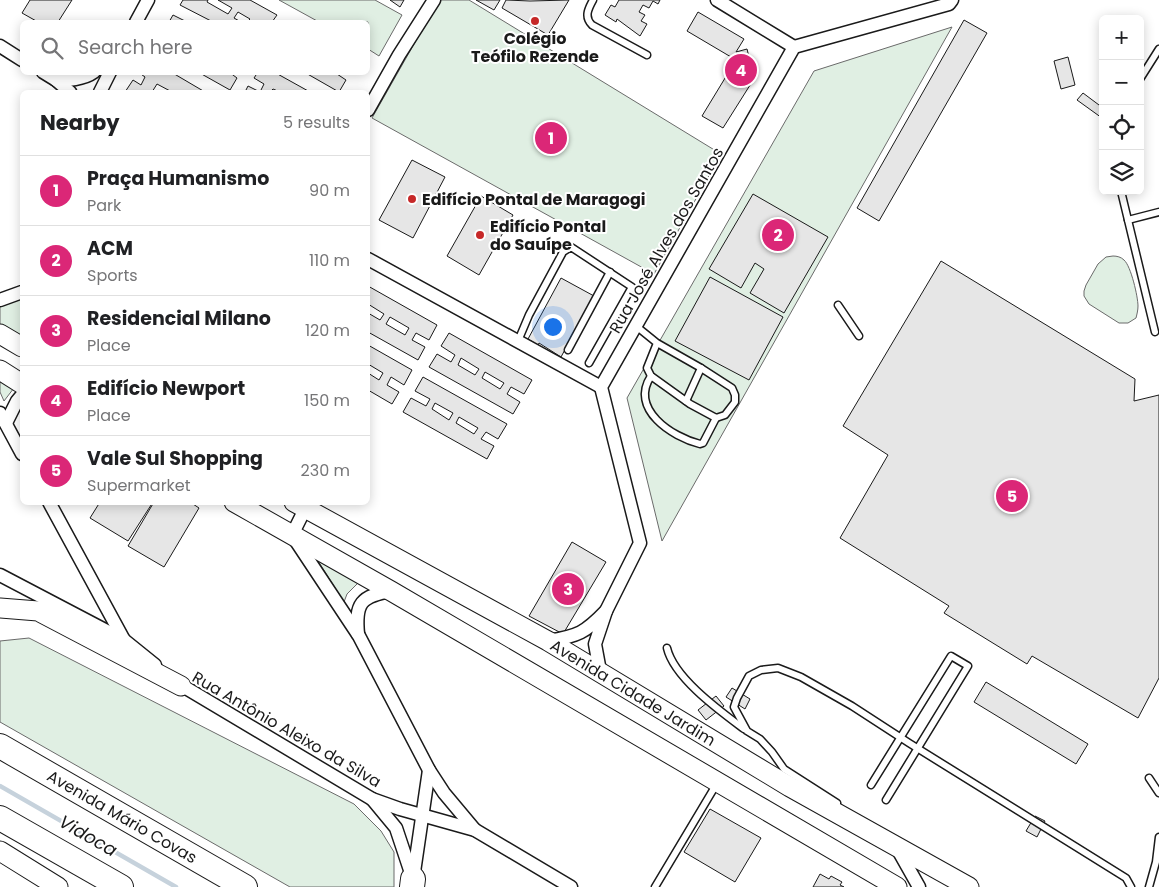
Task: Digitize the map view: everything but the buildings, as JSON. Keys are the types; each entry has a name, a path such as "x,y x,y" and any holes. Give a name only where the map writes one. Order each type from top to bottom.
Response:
{"highway":[{"name":"Avenida Mário Covas","path":"0,746 245,887"},
{"path":"0,818 121,887"}],"main road":[{"path":"0,334 20,346"},
{"path":"0,370 20,383"},
{"name":"Avenida Cidade Jardim","path":"239,505 391,591 897,887"},
{"name":"Avenida Cidade Jardim","path":"300,506 548,641 790,787 969,887"},
{"path":"0,608 38,611 181,686"},
{"path":"0,852 58,887"}],"street":[{"path":"137,20 148,0"},
{"path":"370,106 399,55 434,0"},
{"path":"717,0 794,47 949,4 952,0"},
{"path":"0,46 20,59"},
{"name":"Rua José Alves dos Santos","path":"601,387 794,47"},
{"path":"48,75 68,90"},
{"path":"56,80 74,80 91,75"},
{"path":"101,90 108,75"},
{"path":"370,260 601,387 640,543 606,611 595,644 600,671"},
{"path":"0,300 20,293"},
{"path":"20,397 3,418 20,450"},
{"path":"51,505 124,640"},
{"path":"300,506 292,535 358,636 429,770 444,793 475,830 571,887"},
{"path":"0,575 124,640"},
{"path":"358,636 356,618 358,607 365,599 375,594 391,591"},
{"path":"548,641 578,634 590,627 606,611"},
{"name":"Rua Antônio Aleixo da Silva","path":"124,640 181,686 372,799 475,830"},
{"path":"412,883 429,770"},
{"path":"372,799 396,828 412,883"},
{"path":"891,844 919,887"}],"lane":[{"path":"593,0 587,14 592,26 647,55"},
{"path":"1144,73 1159,49"},
{"path":"1122,195 1155,332"},
{"path":"1128,220 1159,212"},
{"path":"518,342 533,308 563,252 571,247 632,287 589,363"},
{"path":"568,350 610,272"},
{"path":"838,305 859,336"},
{"path":"636,326 657,343 732,388 735,392 734,402 726,414 716,418 702,444 691,441 668,430 653,415 645,398 646,384 651,376"},
{"path":"657,343 647,368 651,376 686,401 716,418"},
{"path":"686,401 701,368"},
{"path":"666,648 676,668 717,709 760,739 784,769 847,810"},
{"path":"871,785 951,656 968,666 886,800"},
{"path":"747,731 734,707 749,676 761,670 778,668 801,677 852,706 900,738 1126,878 1131,887"},
{"path":"1149,778 1159,793"},
{"path":"655,887 718,782"},
{"path":"855,815 891,844"},
{"path":"1149,887 1156,862 1159,837"}],"green space":[{"path":"279,0 375,0 402,15 379,56 370,50 370,20 315,20"},
{"path":"439,0 469,0 721,154 654,274 372,118"},
{"path":"952,27 662,541 627,398 814,71"},
{"path":"1106,257 1122,258 1127,263 1132,275 1138,306 1136,318 1128,323 1119,323 1089,304 1084,296 1086,285 1098,264"},
{"path":"20,293 20,346 0,334 0,300"},
{"path":"0,375 17,384 4,401 0,392"},
{"path":"313,553 359,582 347,594 344,602"},
{"path":"29,638 354,804 381,831 394,852 394,887 290,887 0,722 0,641"}],"waterway":[{"name":"Vidoca","path":"0,786 176,887"}],"place":[{"name":"Colégio Teófilo Rezende","path":"535,21"},
{"name":"Edifício Newport","path":"741,70"},
{"name":"Praça Humanismo","path":"551,138"},
{"name":"Edifício Pontal de Maragogi","path":"412,199"},
{"name":"Edifício Pontal do Sauípe","path":"480,235"},
{"name":"ACM","path":"778,235"},
{"name":"Vale Sul Shopping","path":"1012,496"},
{"name":"Residencial Milano","path":"568,589"}]}
